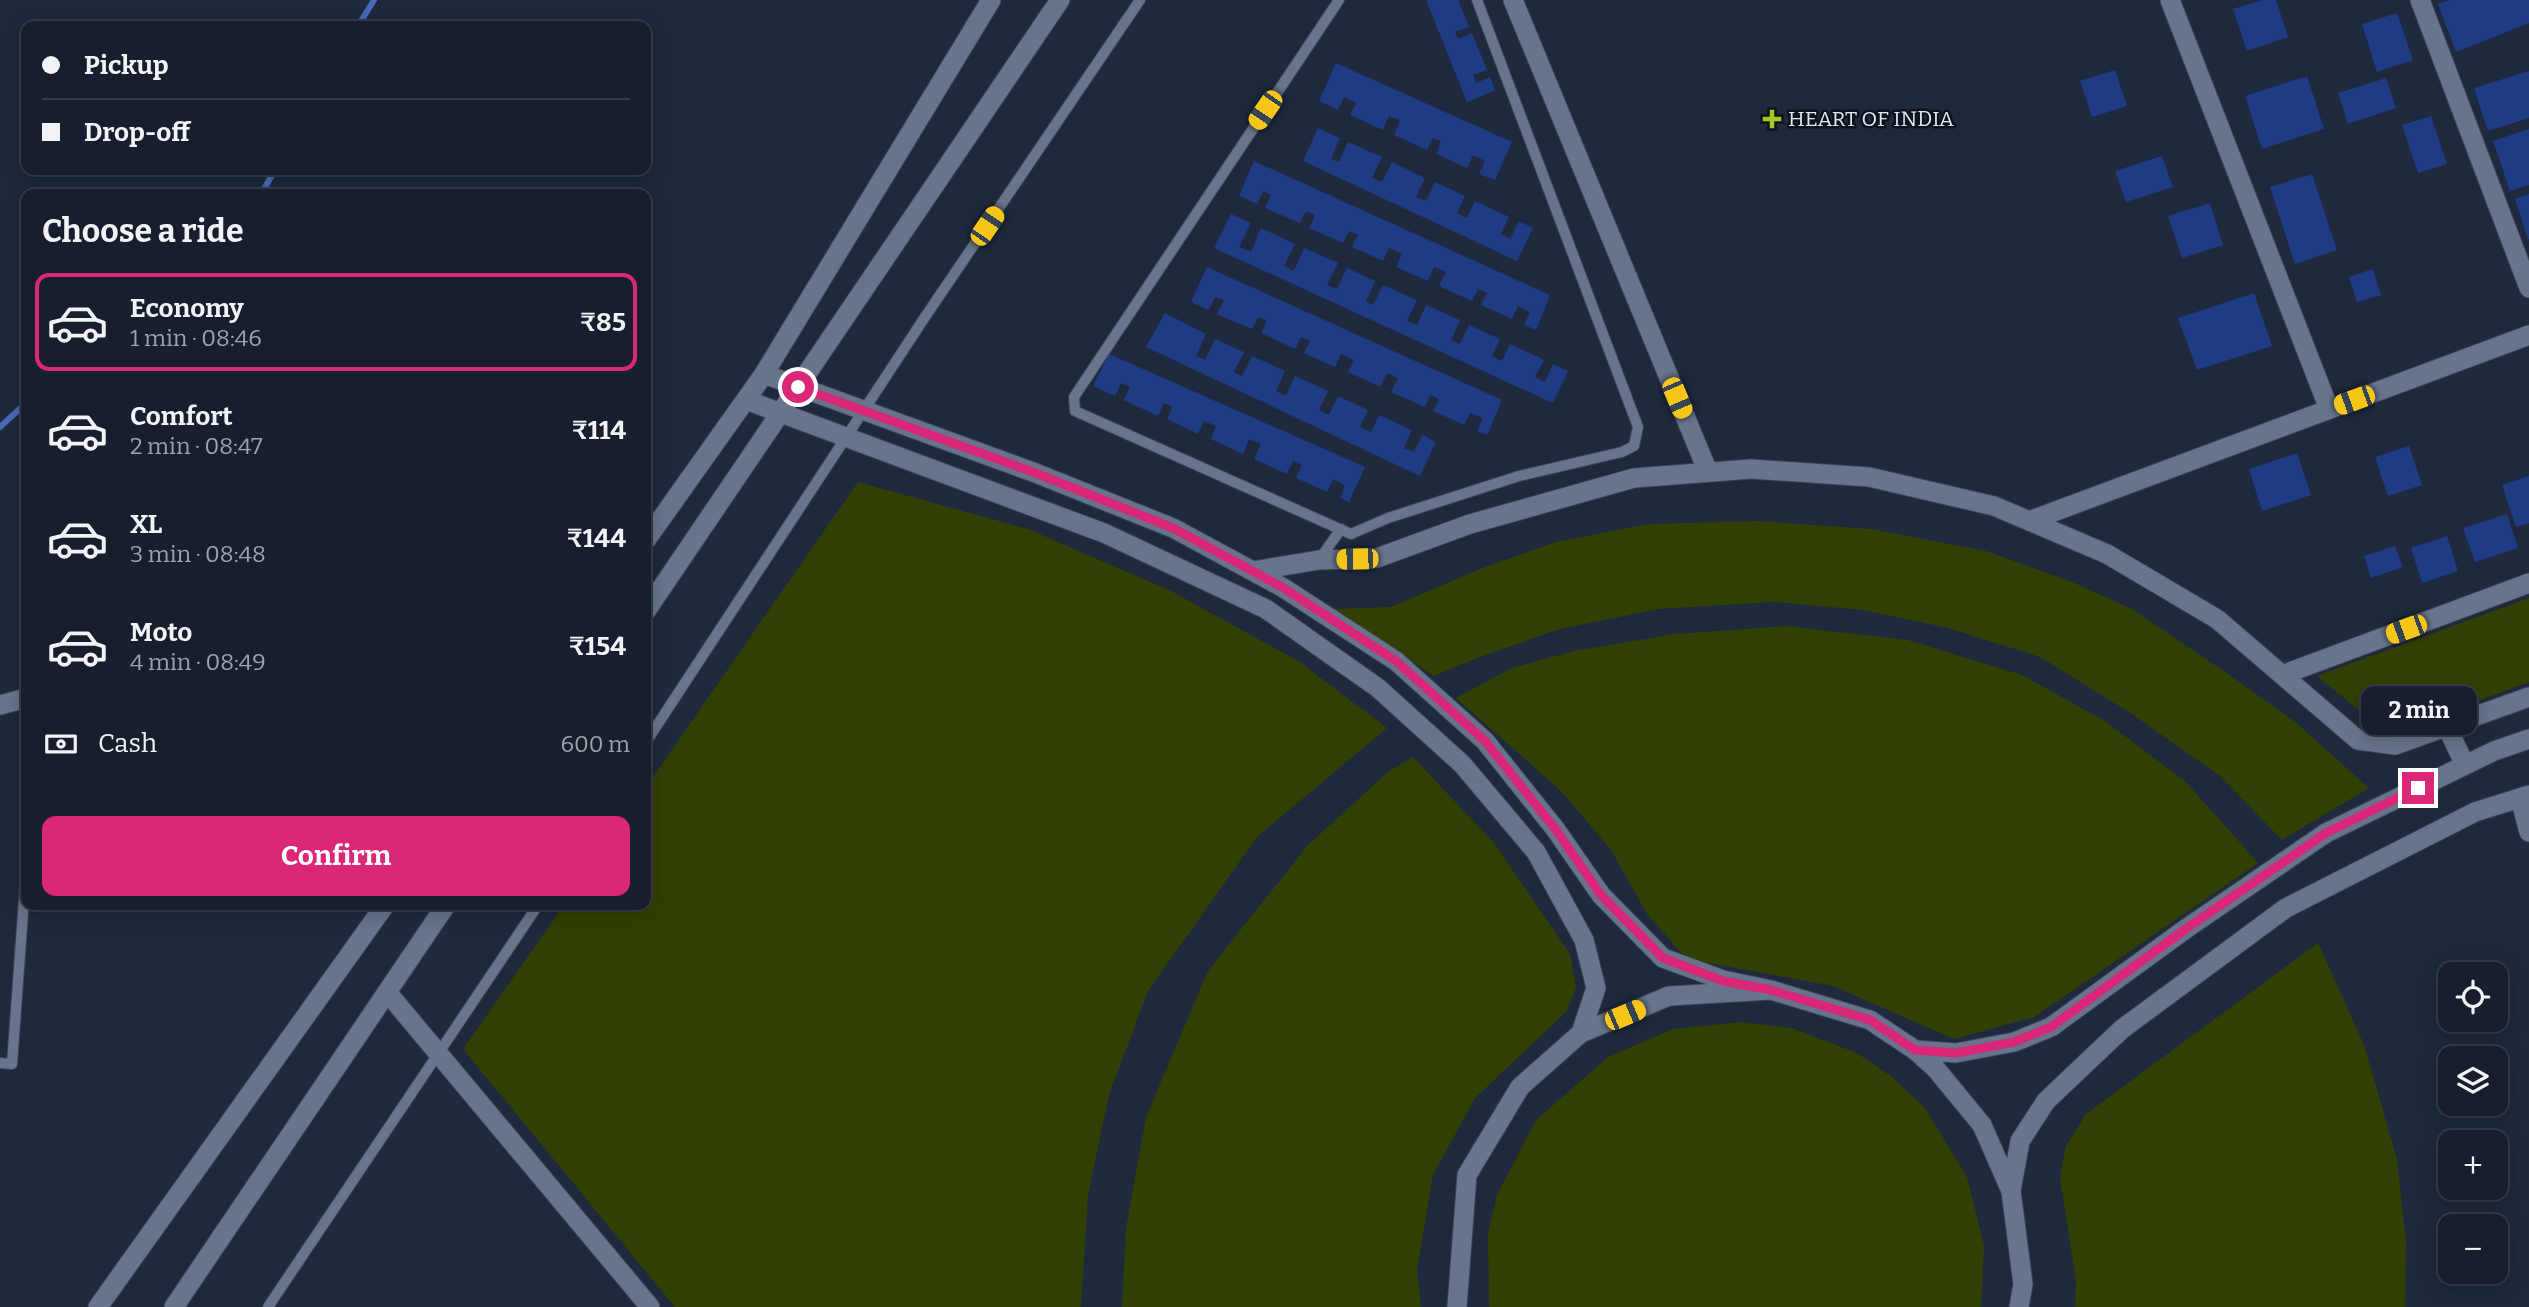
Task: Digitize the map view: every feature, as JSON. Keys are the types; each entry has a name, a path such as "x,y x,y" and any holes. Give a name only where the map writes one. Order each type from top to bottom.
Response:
{"street":[{"path":"651,533 764,374 992,0"},
{"path":"651,604 1060,0"},
{"path":"1513,0 1708,472"},
{"path":"2170,0 2329,409"},
{"path":"2420,0 2529,288"},
{"path":"2029,521 2529,335"},
{"path":"764,374 1033,472 1173,528 1282,587 1396,661 1485,741 1556,830 1601,895 1663,958 1723,981 1771,990 1870,1020 1915,1050 1936,1069 1982,1125 2011,1191 2024,1284 2019,1307"},
{"path":"746,400 1104,533 1266,609 1378,688 1462,764 1536,852 1584,940 1596,988 1581,1033"},
{"path":"1253,571 1319,560 1377,558 1470,524 1634,478 1751,469 1869,477 1994,506 2107,554 2217,619 2358,740 2395,745 2529,697"},
{"path":"2282,675 2529,583"},
{"path":"0,705 21,699"},
{"path":"2447,727 2465,765"},
{"path":"1915,1050 1956,1053 2014,1042 2051,1027 2187,928 2326,833 2494,751 2529,739"},
{"path":"2011,1191 2020,1142 2046,1101 2122,1029 2287,908 2475,812 2524,797 2529,832"},
{"path":"98,1307 381,910"},
{"path":"174,1307 443,910"},
{"path":"1456,1306 1467,1175 1520,1087 1581,1033 1669,996 1771,990"},
{"path":"387,992 650,1307"}],"lane":[{"path":"651,734 863,411 1140,0"},
{"path":"1339,0 1074,397 1075,411 1351,534 1388,518 1519,476 1622,452 1634,446 1637,435 1638,427 1477,0"},
{"path":"1319,560 1341,529"},
{"path":"0,1063 12,1063 23,910"},
{"path":"268,1307 535,910"}],"green space":[{"path":"858,482 1028,529 1171,591 1298,661 1387,728 1257,837 1148,991 1109,1095 1088,1195 1081,1307 675,1307 463,1049 560,910 651,910 651,780"},
{"path":"1758,521 1871,529 1986,551 2072,582 2132,609 2225,672 2294,721 2369,788 2282,840 2220,776 2132,714 2040,657 1948,628 1863,610 1774,602 1658,609 1560,629 1434,676 1332,609 1391,607 1485,567 1556,542 1649,524"},
{"path":"2529,598 2529,682 2388,734 2317,676"},
{"path":"1787,626 1908,640 2022,675 2105,721 2186,782 2258,863 2034,1017 1954,1039 1833,986 1687,959 1647,914 1611,850 1561,791 1456,698 1512,668 1574,651 1675,634"},
{"path":"1413,757 1494,843 1570,954 1576,987 1567,1011 1475,1098 1433,1175 1417,1270 1421,1307 1122,1307 1126,1228 1146,1117 1208,971 1308,845 1388,772"},
{"path":"2318,943 2364,1045 2397,1159 2406,1242 2405,1307 2075,1307 2076,1281 2060,1177 2066,1146 2086,1114"},
{"path":"1740,1022 1792,1028 1857,1053 1892,1077 1925,1108 1967,1177 1984,1246 1981,1307 1489,1307 1488,1233 1497,1195 1536,1120 1608,1057 1673,1029"}],"building":[{"path":"1426,0 1458,0 1469,27 1455,32 1458,39 1472,33 1487,70 1473,75 1476,83 1490,77 1495,90 1467,102"},
{"path":"2263,0 2276,0 2288,37 2247,51 2233,9"},
{"path":"2449,0 2529,0 2529,23 2456,52 2438,4"},
{"path":"2397,13 2413,60 2377,72 2362,24"},
{"path":"1336,63 1512,142 1495,180 1479,174 1485,161 1473,155 1467,168 1436,154 1441,141 1433,138 1427,150 1394,135 1400,120 1389,116 1383,130 1350,115 1356,103 1344,97 1338,110 1319,101"},
{"path":"2115,70 2127,106 2092,117 2080,81"},
{"path":"2529,71 2529,118 2488,131 2474,88"},
{"path":"2307,76 2324,129 2262,149 2245,96"},
{"path":"2386,78 2396,108 2348,124 2338,93"},
{"path":"2431,116 2447,164 2418,173 2402,125"},
{"path":"1318,128 1340,138 1331,159 1339,162 1348,142 1382,157 1372,178 1382,182 1392,162 1425,178 1416,197 1426,201 1435,182 1465,196 1457,213 1467,218 1475,201 1509,217 1501,234 1510,239 1519,221 1533,228 1517,261 1303,161"},
{"path":"2529,129 2529,185 2510,191 2493,141"},
{"path":"2162,156 2173,187 2126,202 2115,171"},
{"path":"1254,161 1550,295 1536,330 1524,325 1530,312 1518,306 1512,319 1481,305 1487,293 1478,289 1472,301 1439,286 1446,272 1434,267 1428,281 1396,267 1402,254 1389,248 1383,261 1352,247 1358,235 1349,231 1343,243 1309,228 1315,215 1306,211 1300,223 1265,208 1271,195 1263,191 1257,204 1239,196"},
{"path":"2312,174 2337,250 2295,264 2270,187"},
{"path":"2529,194 2529,239 2528,239 2515,199"},
{"path":"2210,203 2223,245 2182,258 2168,216"},
{"path":"1231,214 1251,223 1239,247 1251,252 1261,228 1295,244 1284,266 1294,271 1304,248 1338,263 1327,285 1337,289 1347,268 1375,281 1366,302 1373,305 1383,285 1417,300 1407,321 1417,325 1426,305 1460,320 1451,340 1460,344 1469,325 1500,339 1492,356 1502,361 1510,344 1544,360 1535,377 1545,382 1553,364 1568,371 1553,403 1214,248"},
{"path":"1207,267 1502,400 1487,435 1477,431 1483,418 1470,413 1464,425 1433,411 1439,399 1430,395 1425,407 1391,392 1398,378 1387,373 1380,387 1348,372 1354,360 1341,354 1335,367 1304,353 1310,341 1301,337 1295,349 1261,333 1267,321 1258,317 1252,329 1217,314 1224,300 1215,297 1209,310 1191,302"},
{"path":"2373,269 2381,295 2357,302 2349,277"},
{"path":"2254,293 2272,346 2197,370 2178,318"},
{"path":"1165,313 1206,334 1196,356 1205,360 1215,339 1244,352 1234,372 1242,376 1252,356 1285,371 1276,391 1286,396 1295,376 1328,391 1319,410 1329,415 1338,396 1368,410 1360,427 1371,432 1379,415 1412,430 1404,448 1414,452 1422,435 1436,442 1420,476 1146,347"},
{"path":"1109,354 1365,467 1349,502 1340,498 1345,485 1333,479 1327,492 1296,478 1302,465 1293,461 1287,474 1254,459 1261,444 1249,439 1243,454 1211,439 1216,426 1204,421 1198,434 1167,419 1172,407 1164,403 1158,416 1124,400 1130,387 1121,383 1115,396 1093,386"},
{"path":"2409,446 2422,485 2388,496 2375,457"},
{"path":"2297,453 2311,495 2262,511 2249,469"},
{"path":"2529,476 2529,523 2516,527 2502,485"},
{"path":"2507,514 2518,548 2475,562 2463,528"},
{"path":"2447,536 2458,571 2422,583 2411,548"},
{"path":"2395,546 2403,567 2371,578 2364,556"}],"waterway":[{"path":"361,21 374,0"},
{"path":"264,189 272,175"},
{"path":"0,427 21,408"}],"place":[{"name":"HEART OF INDIA","path":"1772,119"}],"route":[{"path":"798,387 1033,472 1173,528 1282,587 1396,661 1485,741 1556,830 1601,895 1663,958 1723,981 1771,990 1870,1020 1915,1050 1956,1053 2014,1042 2051,1027 2187,928 2326,833 2418,788"}]}
